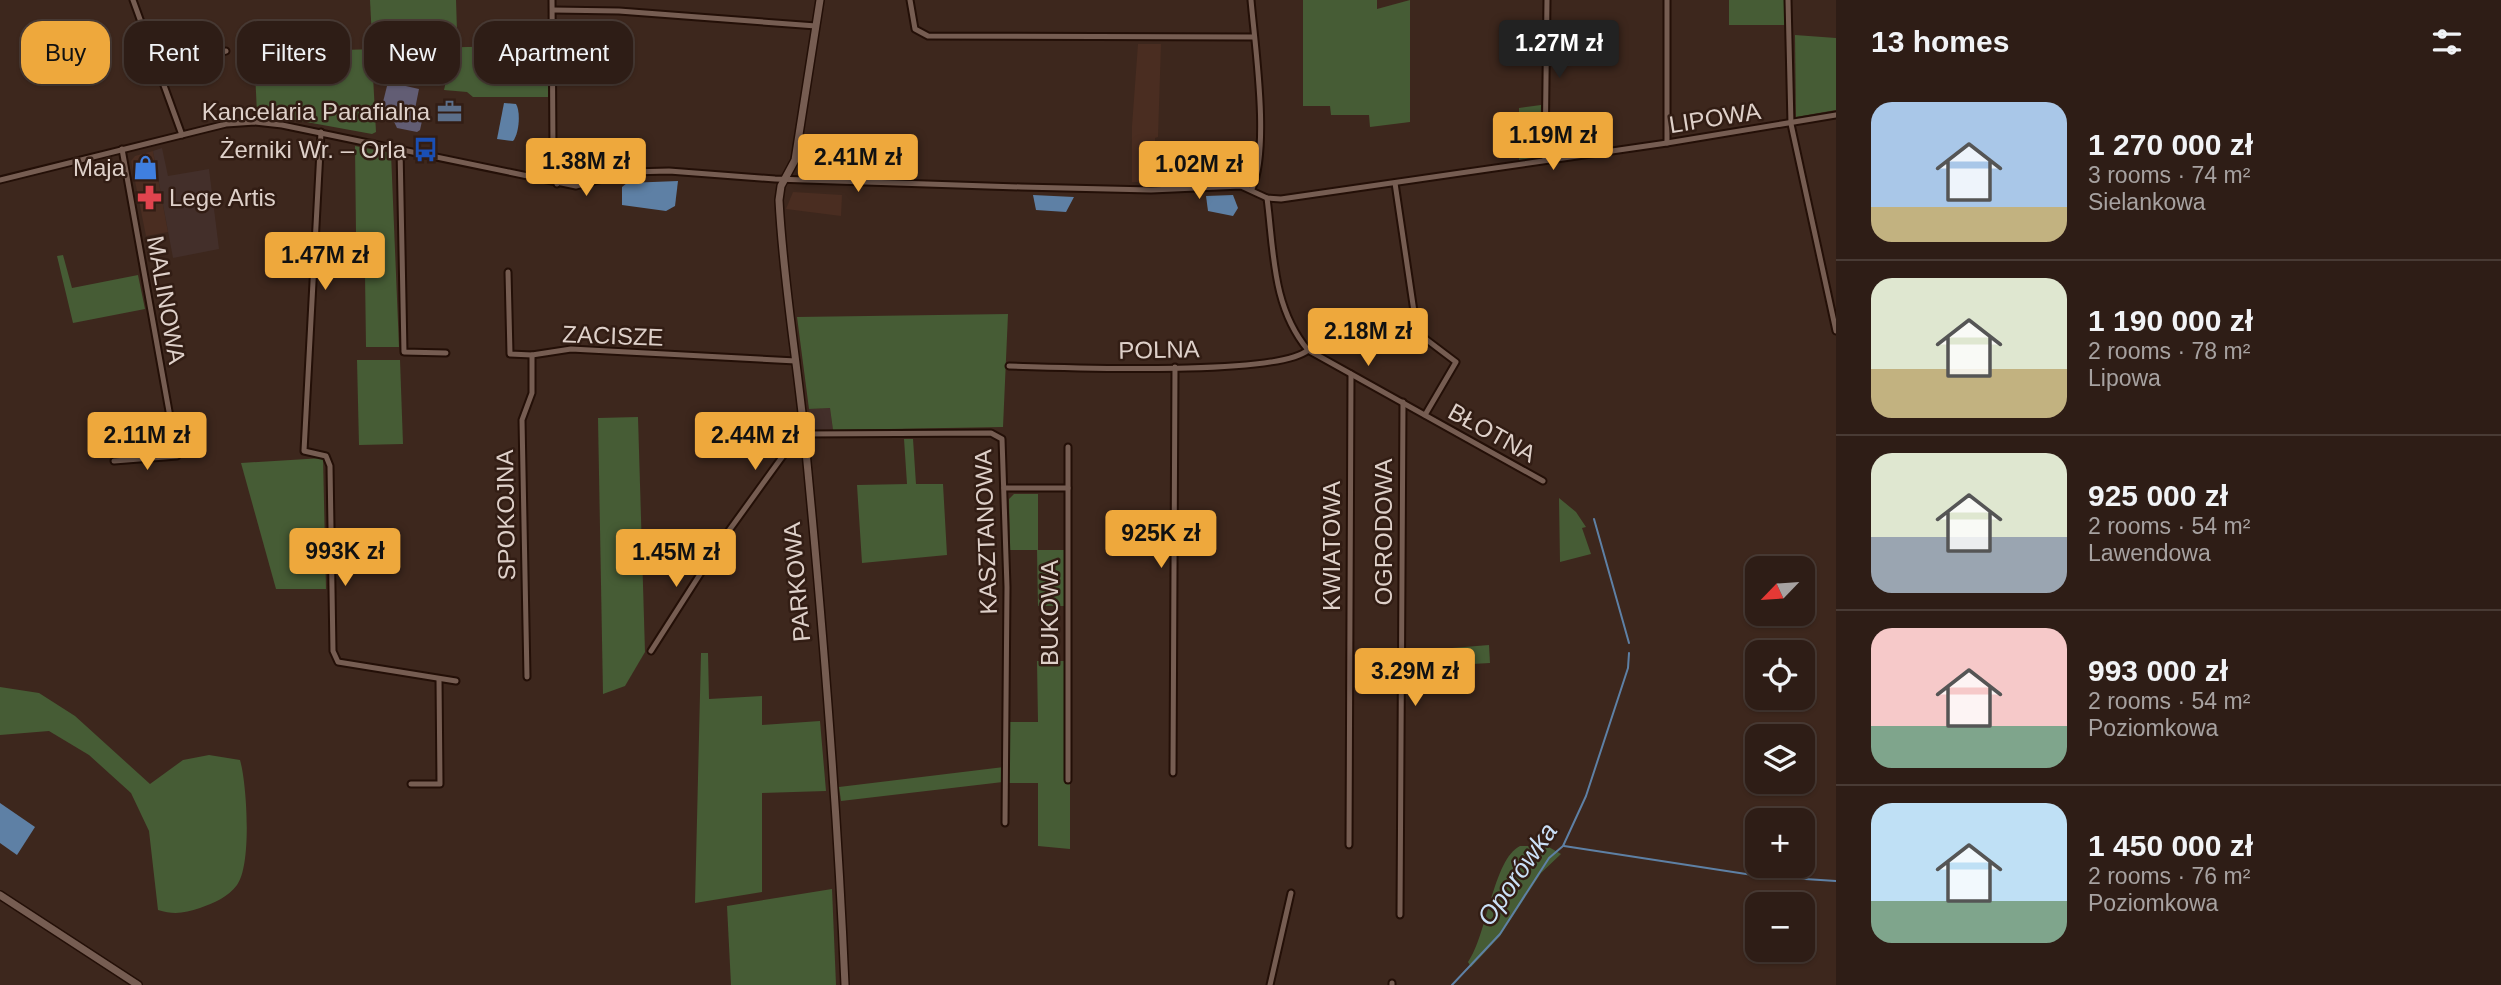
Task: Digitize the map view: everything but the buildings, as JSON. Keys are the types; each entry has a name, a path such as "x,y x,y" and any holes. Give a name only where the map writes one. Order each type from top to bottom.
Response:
{"street":[{"path":"134,0 142,21"},
{"path":"552,0 553,149 557,184"},
{"name":"PARKOWA","path":"820,0 795,160 779,200 786,303 804,434 840,884 845,985"},
{"path":"910,0 915,29 928,36 1254,37"},
{"path":"1251,0 1259,143 1257,172 1252,189"},
{"path":"1545,160 1547,0"},
{"path":"1667,0 1667,143"},
{"path":"1788,0 1791,124 1836,331"},
{"path":"552,10 619,11 816,26"},
{"path":"165,84 182,135"},
{"name":"LIPOWA","path":"1267,198 1299,197 1395,183 1836,115"},
{"path":"0,180 226,124 255,122 321,132 576,186 630,172 650,171 786,179 1151,190 1241,186 1267,198"},
{"path":"321,132 304,451 326,456 330,466 335,657 338,662 456,681"},
{"path":"400,148 404,352 446,353"},
{"name":"MALINOWA","path":"114,461 177,456 122,149"},
{"path":"1395,183 1419,334 1456,362 1425,415"},
{"name":"BŁOTNA","path":"1267,198 1282,307 1293,331 1308,350 1543,481"},
{"name":"ZACISZE","path":"508,272 510,354 532,355 572,349 796,361"},
{"name":"POLNA","path":"1009,366 1175,367 1275,361 1302,355 1308,350"},
{"name":"SPOKOJNA","path":"527,677 522,421 532,393 532,355"},
{"path":"1172,773 1175,367"},
{"name":"KWIATOWA","path":"1349,845 1351,374"},
{"name":"OGRODOWA","path":"1400,915 1404,402"},
{"path":"651,651 720,543 785,453 798,424 803,423"},
{"name":"KASZTANOWA","path":"804,434 996,433 1004,444 1007,587 1005,823"},
{"name":"BUKOWA","path":"1068,447 1068,780"},
{"path":"1004,488 1068,488"},
{"path":"411,784 440,784 439,679"},
{"path":"1270,985 1291,893"},
{"path":"0,895 138,985"}],"shaded area":[{"path":"1138,44 1161,44 1158,137 1155,138 1157,182 1132,182 1132,126"},
{"path":"162,148 168,176 209,169 219,249 173,258 153,151"},
{"path":"153,151 168,232 146,236 131,161 135,156"},
{"path":"793,192 842,195 841,216 786,209"},
{"path":"830,408 833,430 811,430 809,409"}],"green space":[{"path":"370,0 456,0 457,21 371,21"},
{"path":"1303,0 1377,0 1377,9 1410,0 1410,122 1370,127 1369,115 1331,115 1330,106 1303,106"},
{"path":"1729,0 1785,0 1785,25 1729,25"},
{"path":"1795,35 1836,38 1836,110 1796,117"},
{"path":"460,47 474,47 474,84 548,84 548,97 473,97 467,92 444,90 445,84 460,84"},
{"path":"364,49 364,84 373,84 376,132 372,134 257,113 256,84 350,84 350,50"},
{"path":"1541,105 1540,157 1519,160 1519,108"},
{"path":"355,146 391,153 399,347 366,347 365,274 318,275 321,233 356,233"},
{"path":"63,255 72,288 138,275 145,309 73,323 57,256"},
{"path":"1008,314 1003,427 833,430 830,408 809,409 797,317"},
{"path":"357,360 400,360 403,444 359,445"},
{"path":"638,417 645,652 625,686 603,694 598,418"},
{"path":"904,439 913,439 916,484 943,484 947,555 862,563 857,485 907,484"},
{"path":"323,458 326,589 276,589 241,463"},
{"path":"1014,494 1038,494 1038,550 1065,550 1065,606 1038,606 1037,550 1010,550 1009,499"},
{"path":"1559,498 1576,512 1586,527 1582,528 1591,554 1560,562"},
{"path":"1489,645 1490,663 1454,665 1452,648"},
{"path":"701,653 708,653 709,699 762,696 762,725 820,721 826,791 762,793 762,892 695,903"},
{"path":"1037,661 1065,661 1065,782 1070,783 1070,849 1038,846 1038,783 1009,783 1009,722 1038,722"},
{"path":"0,687 39,693 75,716 150,784 183,760 209,755 240,760 245,787 246,843 242,875 237,885 220,899 195,910 174,913 158,910 149,831 131,793 89,755 49,731 0,735"},
{"path":"1004,767 1003,782 841,801 839,787"},
{"path":"1520,846 1547,846 1561,854 1541,873 1500,936 1471,967 1468,962 1475,950 1503,866"},
{"path":"832,889 836,985 731,985 727,906"}],"water":[{"path":"504,103 516,104 518,108 518,128 513,141 497,139"},
{"path":"678,181 675,206 666,211 622,205 622,187 627,183"},
{"path":"1033,195 1074,197 1066,212 1036,210"},
{"path":"1233,195 1238,208 1233,216 1208,211 1206,196"},
{"path":"0,803 35,827 17,855 0,843"}],"waterway":[{"name":"Oporówka","path":"1594,519 1629,643"},
{"name":"Oporówka","path":"1452,985 1500,934 1549,858 1563,846 1586,796 1628,668 1629,653"},
{"path":"1564,846 1759,876 1836,881"}],"place":[{"name":"Kancelaria Parafialna","path":"450,112"},
{"name":"Żerniki Wr. – Orla","path":"426,150"},
{"name":"Maja","path":"145,168"},
{"name":"Lege Artis","path":"149,198"}]}
